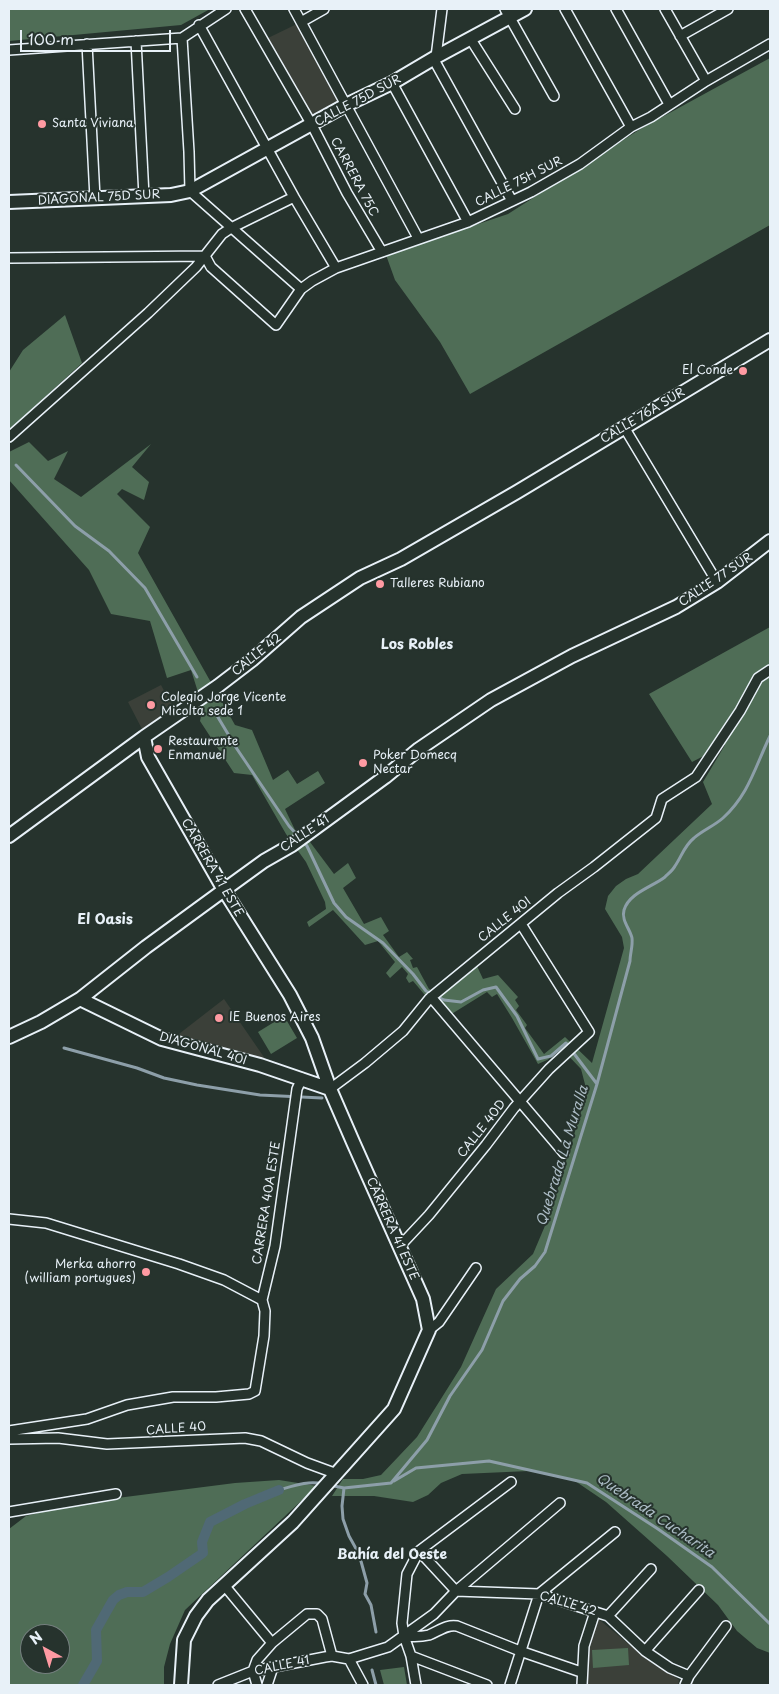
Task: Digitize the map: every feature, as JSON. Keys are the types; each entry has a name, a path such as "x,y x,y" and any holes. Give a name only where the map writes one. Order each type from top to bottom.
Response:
{"street":[{"path":"9,50 182,38 226,9"},
{"name":"CARRERA 75C","path":"245,9 312,125 347,193 382,252"},
{"path":"294,9 418,238"},
{"path":"301,22 324,9"},
{"path":"442,9 435,57 512,201"},
{"name":"CALLE 75D SUR","path":"190,191 346,105 392,83 470,38 508,13 525,9"},
{"path":"565,9 631,128"},
{"path":"616,9 669,104"},
{"path":"665,9 706,81"},
{"path":"680,36 728,9"},
{"path":"508,13 554,96"},
{"path":"199,25 294,197 336,268"},
{"path":"182,38 190,191 301,289"},
{"path":"470,38 515,109"},
{"path":"136,41 144,196"},
{"path":"87,44 95,198"},
{"name":"CALLE 75H SUR","path":"205,256 211,268 276,325 301,289 312,281 336,268 468,222 531,192 580,164 631,128 706,81 770,44"},
{"path":"392,83 468,222"},
{"name":"DIAGONAL 75D SUR","path":"9,202 171,195 190,191"},
{"path":"9,437 148,313 196,266 222,234 294,197"},
{"path":"9,258 205,256"},
{"name":"CALLE 76A SUR","path":"517,492 770,340"},
{"path":"624,427 717,582"},
{"name":"CALLE 42","path":"9,836 144,737 225,681 301,617 360,578 401,558 517,492"},
{"name":"CALLE 77 SUR","path":"606,641 676,607 717,582 770,542"},
{"name":"CALLE 41","path":"9,1037 80,999 146,947 224,890 264,861 292,845 419,749 491,700 572,656 606,641"},
{"name":"CALLE 40I","path":"330,1089 403,1031 430,997 558,893 656,818 662,799 696,777 740,711 758,678 770,670"},
{"name":"CARRERA 41 ESTE","path":"144,737 148,757 224,890 290,994 312,1038 330,1089 423,1299 429,1330"},
{"name":"CALLE 40D","path":"400,1246 429,1215 520,1101 565,1053 589,1032 521,924"},
{"path":"430,997 564,1153"},
{"name":"DIAGONAL 40I","path":"80,999 162,1039 260,1065 299,1084 330,1089"},
{"name":"CARRERA 40A ESTE","path":"9,1430 87,1418 127,1405 173,1397 249,1394 254,1391 264,1336 265,1311 262,1300 275,1246 299,1084"},
{"path":"9,1219 46,1223 179,1264 224,1280 262,1300"},
{"path":"181,1685 185,1638 196,1616 208,1600 293,1522 394,1409 429,1330 439,1322 476,1268"},
{"name":"CALLE 40","path":"9,1439 58,1438 107,1444 246,1438 261,1441 335,1477"},
{"path":"416,1685 411,1656 402,1623 407,1574 419,1551 511,1482"},
{"path":"9,1512 116,1494"},
{"path":"363,1685 349,1659 388,1647 434,1614 456,1591 560,1503"},
{"path":"510,1685 539,1594 615,1532"},
{"path":"419,1551 456,1591"},
{"path":"608,1616 650,1569"},
{"path":"224,1586 272,1644"},
{"path":"645,1651 699,1590"},
{"name":"CALLE 42","path":"456,1591 539,1594 608,1616 645,1651 670,1668 689,1676"},
{"path":"582,1685 581,1672 584,1646 595,1612"},
{"path":"257,1685 252,1671 257,1660 272,1644 307,1614 317,1614 322,1619 332,1656"},
{"path":"404,1636 419,1637 448,1626 457,1626 520,1651 581,1672"},
{"path":"685,1685 689,1676 726,1626"},
{"name":"CALLE 41","path":"218,1685 252,1671 332,1656 349,1659"},
{"path":"411,1656 487,1685"},
{"path":"268,1685 273,1667"}],"shaded area":[{"path":"301,22 343,100 312,118 268,38"},
{"name":"Colegio Jorge Vicente Micolta sede 1","path":"161,685 174,709 143,731 128,702"},
{"name":"IE Buenos Aires","path":"224,999 268,1063 175,1037"},
{"path":"596,1617 653,1664 679,1680 678,1685 586,1685 589,1646"}],"green space":[{"path":"9,9 210,9 181,25 9,41"},
{"path":"770,58 770,225 470,394 440,342 395,280 386,255 508,214 642,128"},
{"path":"65,315 82,363 10,429 9,372 23,350"},
{"path":"29,442 48,461 68,451 54,479 81,497 151,444 132,467 149,482 144,500 122,489 117,494 150,527 138,553 235,725 252,730 273,780 288,770 297,784 318,771 325,783 285,809 295,830 307,838 334,874 348,863 356,878 343,888 364,924 381,917 389,931 383,935 399,957 407,952 413,959 410,960 413,968 417,967 429,989 439,994 476,964 483,979 498,975 518,997 515,1000 519,1006 516,1010 527,1025 525,1028 544,1054 565,1037 592,1063 624,948 622,937 605,909 608,896 616,886 638,874 712,804 703,782 725,745 692,762 649,694 770,627 770,1653 757,1648 737,1631 718,1605 667,1556 606,1502 575,1481 529,1471 462,1474 441,1483 428,1495 413,1502 374,1496 332,1496 343,1479 363,1479 381,1475 417,1437 461,1367 496,1289 533,1254 550,1214 587,1092 581,1069 562,1049 538,1064 497,994 492,997 487,992 450,1015 435,997 424,994 413,981 409,983 406,978 408,974 402,967 390,978 386,973 395,962 378,941 365,945 333,910 309,927 307,922 326,909 325,902 306,862 286,834 252,775 234,773 200,721 203,708 191,670 167,678 150,621 111,614 89,570 9,480 9,452"},
{"path":"284,1016 297,1038 271,1054 258,1032"},
{"path":"279,1480 317,1486 185,1610 170,1644 164,1667 164,1685 9,1685 9,1529 26,1516 78,1503 235,1483"},
{"path":"628,1648 629,1665 593,1668 592,1650"},
{"path":"404,1667 407,1685 384,1685 380,1670"}],"waterway":[{"path":"16,465 75,526 109,551 145,588 197,677"},
{"path":"216,714 237,749 289,826 298,836"},
{"name":"Quebrada La Muralla","path":"329,1485 344,1488 391,1483 427,1440 450,1396 482,1350 503,1301 520,1279 535,1266 545,1252 597,1084 630,961 632,938 625,921 624,910 631,899 660,881 670,872 691,841 720,821 732,809 751,780 770,736"},
{"path":"302,840 307,846 334,903 346,917 383,943 413,974 426,991 444,1000 461,1002 483,990 496,987 517,1016 538,1059 551,1056 566,1043 597,1084"},
{"path":"64,1048 137,1068 164,1078 197,1085 260,1095 322,1098"},
{"name":"Quebrada Cucharita","path":"394,1481 416,1468 489,1461 587,1483 712,1567 770,1624"},
{"name":"Quebrada La Muralla","path":"279,1490 307,1483 323,1484"},
{"path":"344,1488 343,1519 349,1536 359,1554 367,1583 365,1594 371,1605 376,1632"},
{"path":"83,1685 97,1661 96,1630 113,1600 127,1592 143,1592 203,1553 202,1542 210,1522 245,1504 279,1490"},
{"path":"372,1670 376,1685"}],"place":[{"name":"Santa Viviana","path":"42,124"},
{"name":"El Conde","path":"743,371"},
{"name":"Talleres Rubiano","path":"380,584"},
{"name":"Colegio Jorge Vicente Micolta sede 1","path":"151,705"},
{"name":"Restaurante Enmanuel","path":"158,749"},
{"name":"Poker Domecq Nectar","path":"363,763"},
{"name":"IE Buenos Aires","path":"219,1018"},
{"name":"Merka ahorro (william portugues)","path":"146,1272"}],"district":[{"name":"Los Robles","path":"417,645"},
{"name":"El Oasis","path":"105,920"},
{"name":"Bahía del Oeste","path":"392,1555"}]}
